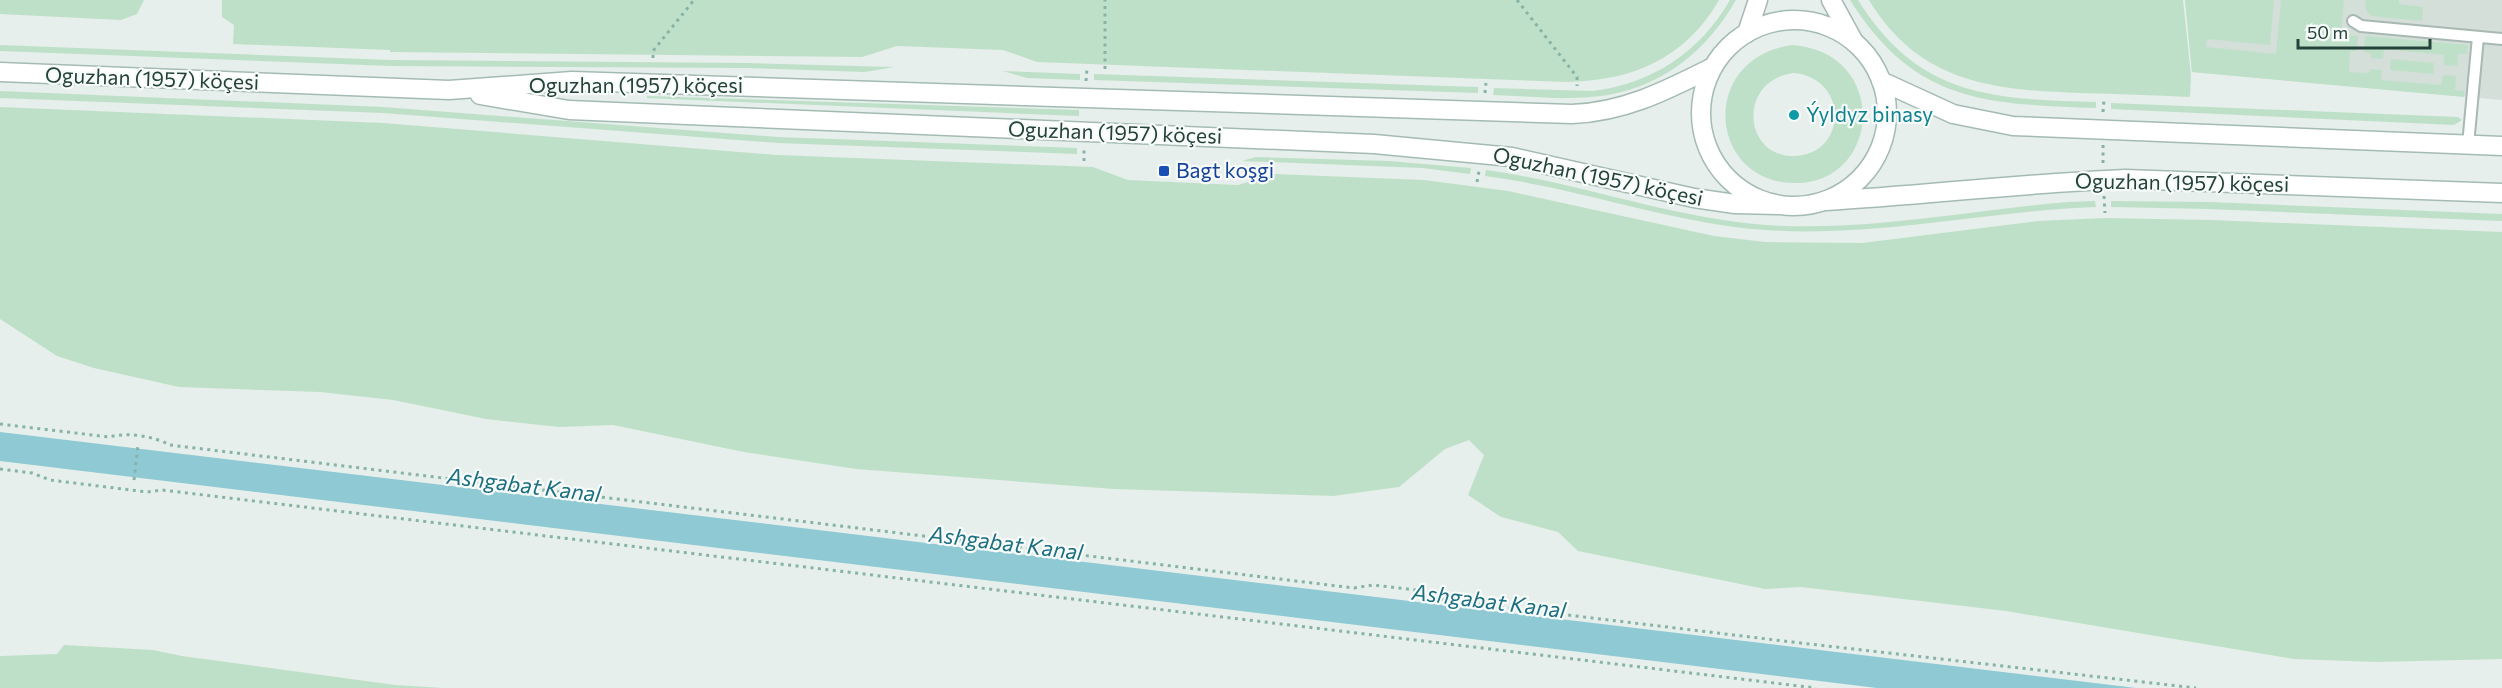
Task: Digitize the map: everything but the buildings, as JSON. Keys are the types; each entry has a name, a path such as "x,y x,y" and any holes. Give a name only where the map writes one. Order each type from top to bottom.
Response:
{"main road":[{"path":"1747,33 1758,0"},
{"path":"1831,0 1854,42"},
{"name":"Oguzhan (1957) köçesi","path":"1778,205 1755,197 1734,184 1722,173 1710,152 1702,129 1701,113 1704,89 1713,67 1734,42 1747,33 1777,22 1794,20 1826,26 1854,42 1874,67 1881,81 1887,113 1882,145 1875,160 1854,184 1826,201"},
{"name":"Oguzhan (1957) köçesi","path":"0,72 448,90 572,81 1572,114 1611,110 1636,104 1713,67"},
{"path":"1881,81 1953,114 1972,120 2013,126 2502,146"},
{"name":"Oguzhan (1957) köçesi","path":"448,90 569,110 1374,144 1439,149 1512,157 1694,198 1736,204 1794,206 1826,201 2065,181 2125,179 2502,193"}],"lane":[{"path":"2353,21 2361,26 2502,39"},
{"path":"2468,145 2478,37"}],"path":[{"path":"653,58 653,51 694,0"},
{"path":"1105,0 1105,69"},
{"path":"1517,0 1577,77 1577,86"},
{"path":"2103,149 2103,159"},
{"path":"0,424 109,437 129,436 159,440 170,445 1354,588 1373,585 1416,590 1435,598 1476,604 2196,688"},
{"path":"134,480 138,445"},
{"path":"0,469 32,473 50,480 147,492 162,490 1816,688"}],"shaded area":[{"path":"2185,0 2502,0 2502,100 2192,72"}],"green space":[{"path":"0,0 144,0 137,14 121,20 0,14"},
{"path":"222,0 1719,0 1690,38 1673,52 1654,63 1613,77 1566,82 1037,62 1003,50 897,46 862,57 390,52 390,50 233,44 234,25 222,17"},
{"path":"1730,0 1736,0 1725,18 1698,49 1683,62 1648,83 1629,90 1594,97 1493,95 1494,88 1592,91 1635,81 1654,73 1689,50 1718,19"},
{"path":"1850,0 1858,0 1881,32 1906,56 1932,74 1961,86 1991,94 2058,101 2096,102 2096,108 2020,104 1956,91 1927,78 1900,60 1875,34"},
{"path":"1869,0 2183,0 2191,75 2190,97 2048,92 1988,84 1961,76 1935,65 1911,49 1889,28"},
{"path":"2185,0 2274,0 2270,45 2207,39 2206,47 2276,54 2281,0 2344,0 2341,34 2358,36 2357,51 2350,51 2349,72 2369,73 2370,69 2382,70 2381,80 2441,85 2443,75 2456,76 2455,90 2464,91 2464,97 2192,72"},
{"path":"2365,0 2399,0 2399,4 2423,7 2422,21 2371,16 2366,10"},
{"path":"2365,36 2468,45 2467,54 2458,54 2457,66 2444,65 2444,55 2384,49 2383,59 2371,58 2371,53 2364,52"},
{"path":"0,45 391,60 746,63 894,67 865,72 746,68 391,66 0,51"},
{"path":"1792,45 1824,53 1846,70 1859,92 1863,117 1858,142 1844,163 1823,178 1794,183 1765,177 1744,163 1731,142 1726,118 1729,94 1741,72 1762,55","holes":["1793,73 1811,78 1824,87 1832,100 1835,115 1832,130 1825,143 1812,152 1795,156 1778,153 1765,145 1757,133 1754,118 1755,103 1762,90 1775,79"]},
{"path":"2391,59 2434,63 2433,74 2390,70"},
{"path":"1003,71 1080,74 1080,80 1027,78"},
{"path":"1094,74 1478,87 1478,93 1094,80"},
{"path":"0,91 383,107 778,137 1077,148 1077,154 777,143 383,113 0,98"},
{"path":"647,96 1079,110 1079,116 647,98"},
{"path":"2111,103 2458,117 2462,120 2454,125 2111,109"},
{"path":"0,107 383,123 777,155 1093,167 1128,180 1238,185 1275,174 1424,180 1508,191 1714,236 1765,242 1862,243 2038,221 2105,218 2502,232 2502,659 2376,662 2294,659 2006,611 1801,587 1765,589 1578,551 1558,532 1501,517 1468,495 1484,455 1469,440 1445,449 1399,487 1333,496 1114,489 856,469 744,452 613,425 559,427 486,419 393,400 320,392 179,387 94,368 57,356 0,319"},
{"path":"1256,157 1389,161 1471,168 1470,174 1422,168 1242,161"},
{"path":"1486,170 1556,183 1695,215 1766,225 1880,223 2069,202 2095,201 2096,207 1848,230 1765,230 1695,220 1520,181 1485,176"},
{"path":"2111,201 2209,202 2502,214 2502,221 2111,207"},
{"path":"64,645 153,650 395,685 444,688 0,688 0,656 57,654"}],"water":[{"path":"0,432 2136,688 1877,688 0,461"}],"place":[{"name":"Ýyldyz binasy","path":"1794,115"},
{"name":"Bagt koşgi","path":"1164,171"}],"water label":[{"name":"Ashgabat Kanal","path":"524,485"},
{"name":"Ashgabat Kanal","path":"1006,543"},
{"name":"Ashgabat Kanal","path":"1489,601"}]}
